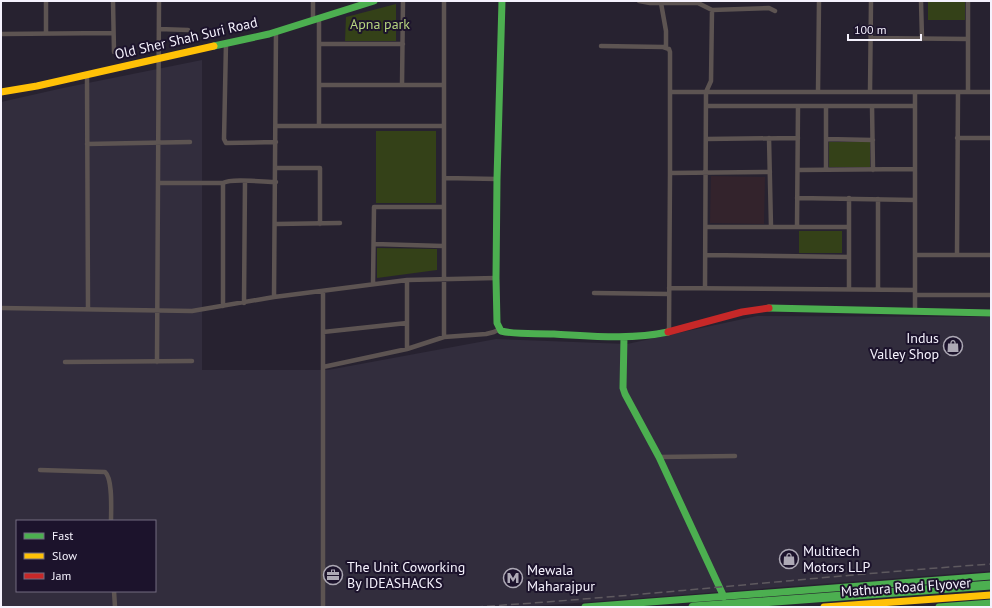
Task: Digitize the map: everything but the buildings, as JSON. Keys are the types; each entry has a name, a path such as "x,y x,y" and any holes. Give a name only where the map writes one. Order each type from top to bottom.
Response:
{"main road":[{"name":"Old Sher Shah Suri Road","path":"1,92 37,86 276,32 374,1"},
{"path":"502,1 496,278 497,323 500,329 505,332 624,337 669,331 743,312 762,309 991,313"},
{"path":"624,337 623,388 625,394 658,457 724,597"},
{"path":"585,607 991,576"},
{"name":"Mathura Road Flyover","path":"693,607 991,584"},
{"path":"802,591 803,607"},
{"name":"Mathura Road Flyover","path":"824,607 991,595"},
{"path":"939,607 986,605"}],"street":[{"path":"46,1 46,33"},
{"path":"113,1 114,52"},
{"path":"157,362 159,1"},
{"path":"313,1 319,44 319,126"},
{"path":"402,85 403,1"},
{"path":"444,1 444,338"},
{"path":"638,1 661,3 702,3 706,8 712,10 769,8 775,11"},
{"path":"818,92 819,1"},
{"path":"870,92 871,1"},
{"path":"921,1 922,39"},
{"path":"968,1 968,92"},
{"path":"661,3 666,30 666,48"},
{"path":"706,288 706,92 711,81 712,10"},
{"path":"159,29 188,30"},
{"path":"274,297 276,224 276,32"},
{"path":"1,34 113,33"},
{"path":"871,38 968,39"},
{"path":"226,44 224,139 226,143 276,142"},
{"path":"319,44 403,44"},
{"path":"601,46 666,48 669,49 670,52 669,331"},
{"path":"87,75 88,308"},
{"path":"319,85 444,85"},
{"path":"670,92 991,92"},
{"path":"915,92 915,312"},
{"path":"957,255 958,92"},
{"path":"706,106 915,106"},
{"path":"797,227 798,106"},
{"path":"826,106 826,170"},
{"path":"872,106 873,170"},
{"path":"276,126 444,126"},
{"path":"769,138 771,227"},
{"path":"706,139 798,138"},
{"path":"957,138 991,138"},
{"path":"826,139 873,140"},
{"path":"87,144 158,144 190,142"},
{"path":"276,168 320,168 320,224"},
{"path":"798,170 915,170"},
{"path":"670,174 770,172"},
{"path":"444,178 497,178"},
{"path":"158,183 223,183 226,181 276,182"},
{"path":"244,303 245,181"},
{"path":"223,183 223,306"},
{"path":"797,198 915,200"},
{"path":"849,198 849,289"},
{"path":"878,199 878,290"},
{"path":"373,284 375,206 444,207"},
{"path":"276,224 340,224"},
{"path":"706,227 849,227"},
{"path":"374,244 444,246"},
{"path":"706,255 849,257"},
{"path":"915,255 991,255"},
{"path":"1,308 88,308 192,311 274,297 407,280 496,278"},
{"path":"407,280 407,349"},
{"path":"669,288 849,289 991,295"},
{"path":"323,291 323,607"},
{"path":"594,293 669,294"},
{"path":"323,332 407,323"},
{"path":"323,367 407,349 444,338 486,334 500,329"},
{"path":"65,362 192,362"},
{"path":"658,457 735,456"},
{"path":"40,470 105,472 108,475 110,488 111,520"},
{"path":"114,592 115,607"}],"shaded area":[{"path":"202,60 202,370 328,370 496,339 627,344 757,316 991,317 991,571 523,607 1,607 1,102"},
{"path":"711,176 765,177 764,224 710,223"}],"green space":[{"path":"928,1 965,1 965,20 928,20"},
{"name":"Apna park","path":"396,4 396,41 345,41 346,17"},
{"path":"376,131 436,131 436,203 376,203"},
{"path":"829,142 870,142 870,167 829,167"},
{"path":"799,231 842,231 842,253 799,253"},
{"path":"377,248 437,249 437,270 377,278"}],"railway":[{"path":"475,607 991,564"}],"traffic: fast":[{"path":"214,46 269,34 374,1"},
{"path":"502,1 496,278 497,323 501,331 611,337 640,336 668,332"},
{"path":"769,308 991,313"},
{"path":"624,337 623,388 625,394 659,457 724,597"},
{"path":"585,607 991,576"},
{"path":"693,607 991,585"},
{"path":"939,607 991,603"}],"traffic: slow":[{"path":"1,92 37,86 214,46"},
{"path":"824,607 991,595"}],"traffic: jam":[{"path":"668,332 742,312 769,308"}],"place":[{"name":"Indus Valley Shop","path":"953,346"},
{"name":"Multitech Motors LLP","path":"789,559"},
{"name":"The Unit Coworking By IDEASHACKS","path":"333,575"},
{"name":"Mewala Maharajpur","path":"513,578"}]}
